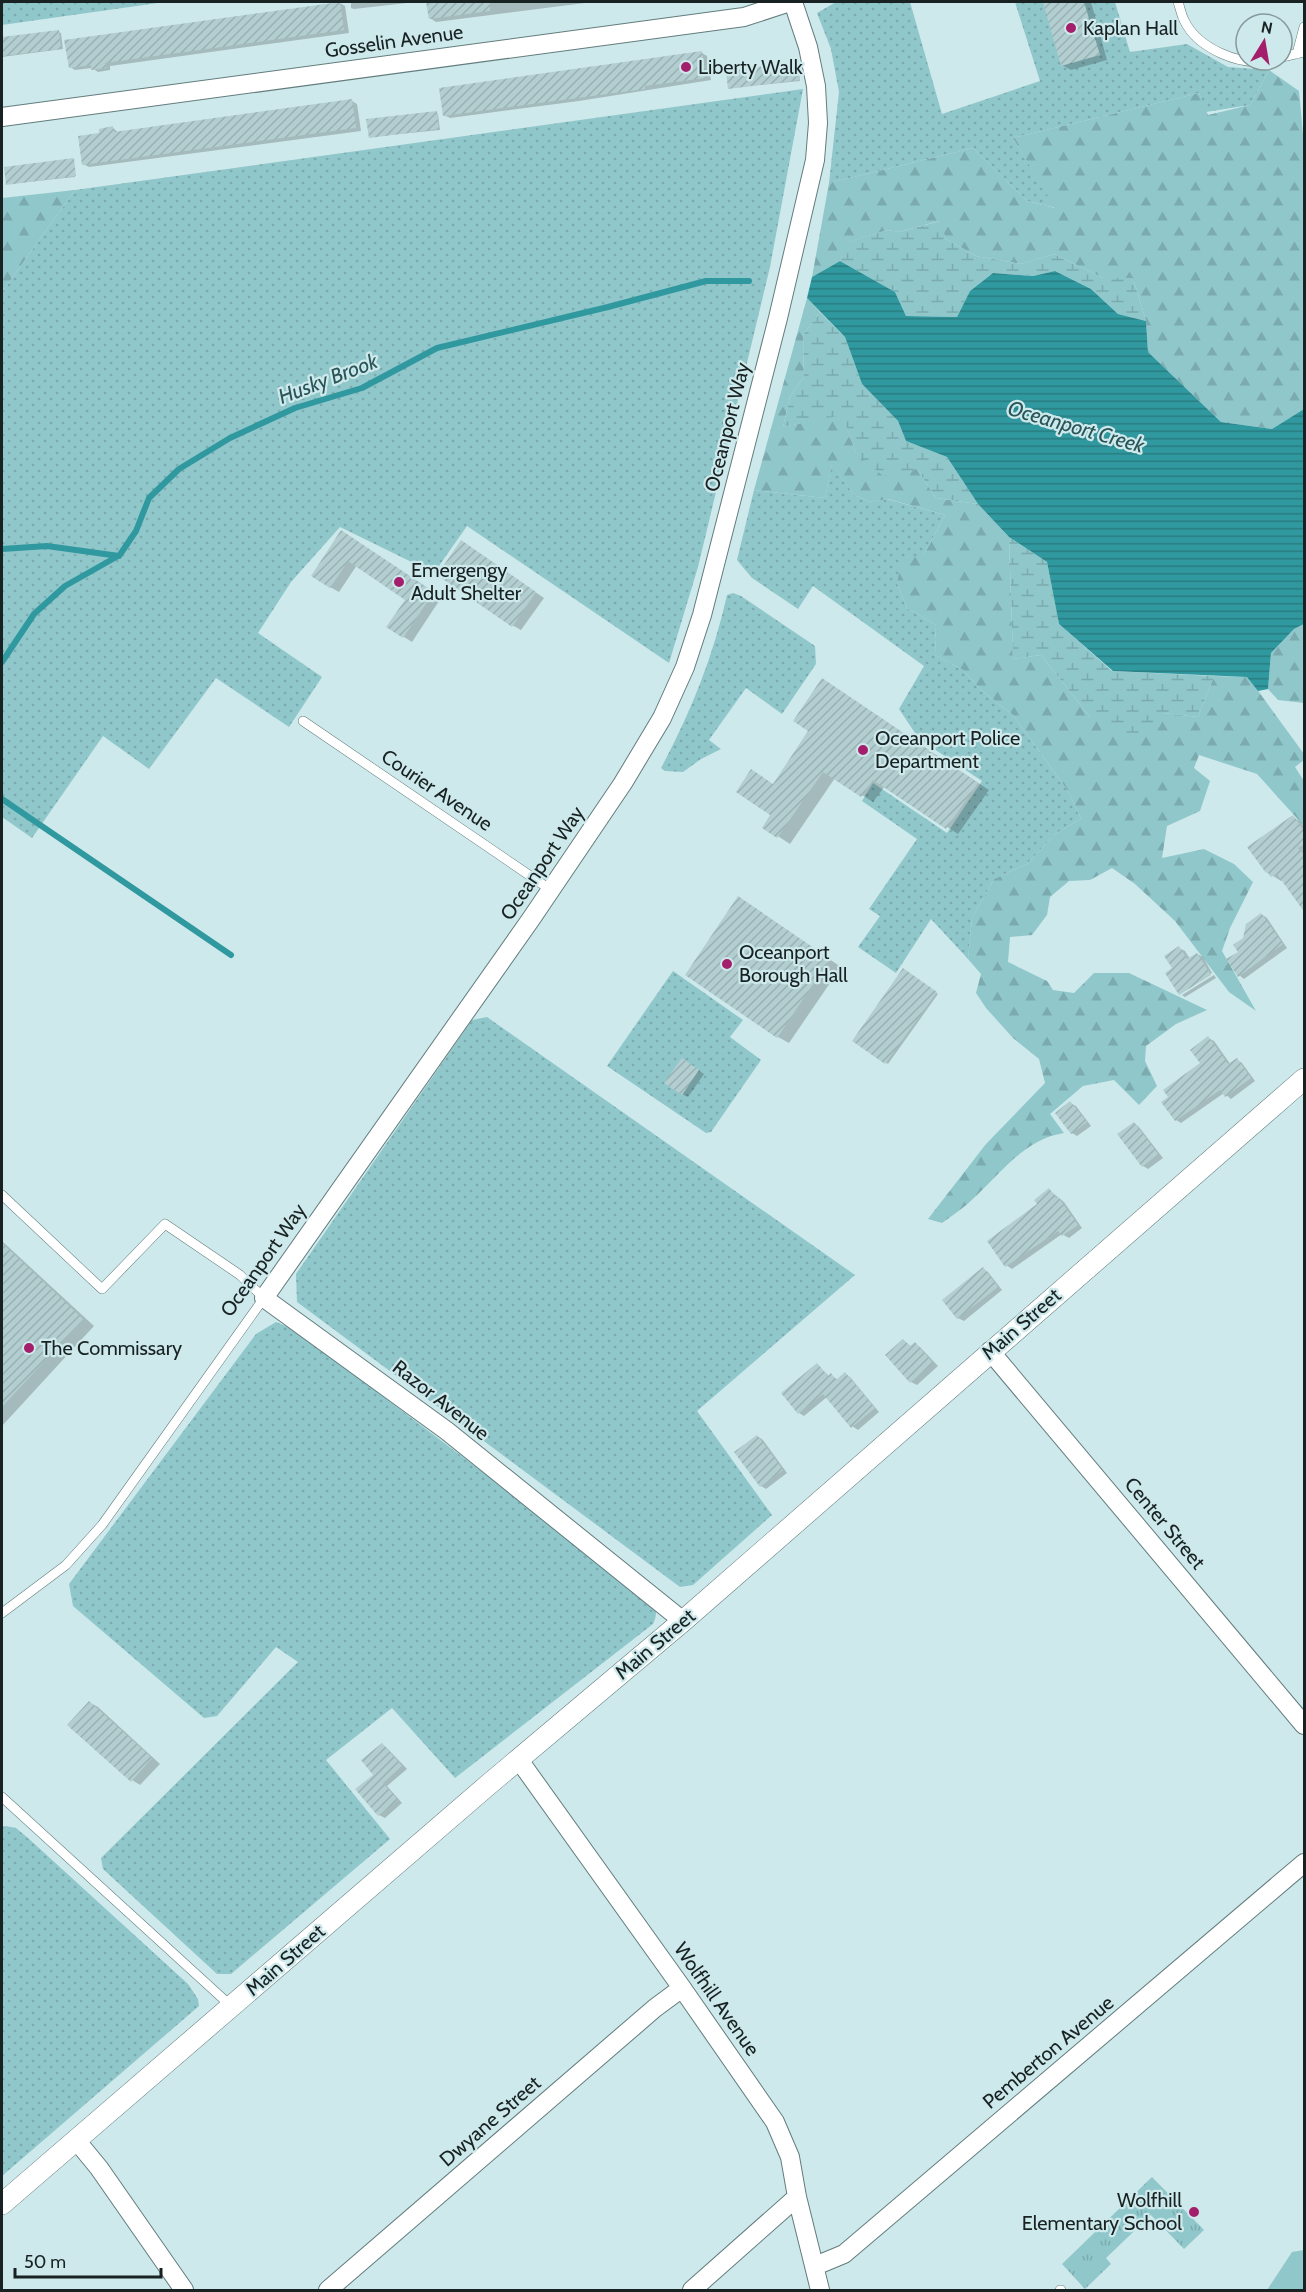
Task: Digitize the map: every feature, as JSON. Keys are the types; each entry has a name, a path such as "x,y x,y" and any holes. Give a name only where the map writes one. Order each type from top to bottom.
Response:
{"street":[{"name":"Gosselin Avenue","path":"2,117 744,16 792,2"},
{"name":"Oceanport Way","path":"264,1298 551,890 623,783 662,718 685,667 702,615 778,318 815,160 818,123 816,86 808,47 792,2"},
{"name":"Main Street","path":"2,2204 683,1621 990,1351 1305,1079"},
{"name":"Razor Avenue","path":"264,1298 447,1431 683,1621"},
{"name":"Center Street","path":"990,1351 1305,1725"},
{"name":"Wolfhill Avenue","path":"519,1760 776,2122 790,2157 797,2197 820,2290"},
{"name":"Pemberton Avenue","path":"815,2266 844,2254 1305,1863"},
{"name":"Dwyane Street","path":"328,2290 655,2008 682,1988"},
{"path":"76,2139 99,2168 184,2290"},
{"path":"692,2290 797,2197"}],"lane":[{"path":"1178,2 1183,19 1199,39 1216,51 1234,57"},
{"path":"1301,53 1305,27"},
{"name":"Courier Avenue","path":"303,721 551,890"},
{"name":"Razor Avenue","path":"2,1195 102,1289 165,1224 240,1275 264,1298"},
{"name":"Oceanport Way","path":"2,1613 66,1565 102,1525 264,1298"},
{"path":"2,1797 231,2006"}],"green space":[{"path":"2,2 165,2 2,25"},
{"path":"836,2 910,2 942,114 1040,81 1015,2 1115,2 1130,52 1187,44 1228,67 1234,67 1234,72 1268,72 1250,105 1206,112 1199,93 1013,138 1056,208 1027,201 973,148 829,183 839,92 831,49 817,13"},
{"path":"1268,72 1272,72 1299,91 1304,145 1304,409 1272,429 1221,422 1148,352 1146,321 1133,278 1103,278 1054,254 1021,264 976,256 946,239 939,221 899,232 888,230 848,242 840,261 812,277 829,183 973,148 1027,201 1055,208 1013,138 1199,93 1208,115 1250,105"},
{"path":"803,89 770,267 698,567 669,663 467,526 434,573 340,527 291,582 258,633 322,677 289,727 216,678 149,769 103,736 32,838 2,817 2,292 75,190"},
{"path":"75,190 2,292 2,198"},
{"path":"940,221 946,239 976,256 1021,264 1054,254 1103,278 1133,278 1146,321 1118,314 1091,289 1055,271 1033,276 993,273 970,291 957,317 906,316 895,292 840,261 847,242 888,230 899,232"},
{"path":"807,298 820,312 803,335 804,377 790,397 783,427 842,414 856,453 917,469 936,498 978,504 1009,537 1013,659 1041,655 1090,717 1163,713 1198,717 1214,676 1248,677 1304,754 1304,760 1295,767 1304,781 1304,826 1257,774 1199,755 1194,768 1210,781 1200,811 1167,826 1162,858 1204,849 1234,864 1253,882 1230,928 1222,951 1256,1011 1229,992 1175,921 1135,884 1112,868 1090,880 1069,881 1050,897 1047,915 1032,935 1010,937 1008,962 1047,981 1053,990 1074,993 1094,973 1129,973 1207,1010 1176,1024 1146,1046 1145,1061 1157,1086 1139,1105 1114,1080 1083,1086 1050,1114 1064,1133 1050,1136 1026,1149 971,1201 942,1223 928,1219 986,1144 1045,1083 1039,1059 1013,1038 986,1008 976,993 981,974 968,959 972,918 994,879 1027,864 1055,834 1081,819 1068,791 1013,715 981,690 963,670 935,655 936,625 907,608 897,583 902,561 924,554 945,515 888,499 871,502 854,495 832,464 825,498 754,490"},
{"path":"820,312 845,337 862,384 898,421 906,441 947,457 978,504 936,498 917,469 883,476 856,453 842,415 783,427 790,397 804,377 803,335"},
{"path":"832,463 854,495 871,502 887,499 945,515 924,554 897,583 907,608 936,625 935,655 963,670 981,690 1013,715 1068,791 1081,819 1055,834 1027,864 994,879 972,918 968,959 931,919 896,973 858,947 880,916 869,909 917,839 862,801 873,783 947,833 982,781 919,739 899,709 924,666 813,586 798,609 752,578 737,560 754,490 825,498"},
{"path":"1009,537 1047,562 1059,624 1112,671 1214,676 1198,717 1163,713 1134,738 1090,717 1041,655 1013,659"},
{"path":"733,593 741,596 815,646 816,664 782,714 746,688 709,740 721,749 701,759 683,772 665,771 661,768 700,684 727,595"},
{"path":"1304,624 1304,703 1278,700 1268,689 1271,653 1294,629"},
{"path":"673,971 743,1020 730,1037 761,1060 711,1132 706,1133 607,1066"},
{"path":"487,1017 855,1275 697,1411 772,1515 693,1585 680,1587 297,1302 296,1274 472,1020"},
{"path":"276,1322 295,1330 653,1601 656,1615 653,1624 455,1778 392,1708 326,1760 390,1839 231,1974 217,1974 103,1869 101,1858 298,1662 276,1647 217,1716 204,1718 73,1606 69,1584 256,1334"},
{"path":"2,1827 16,1828 28,1838 188,1984 198,1999 199,2006 2,2176"},
{"path":"1152,2177 1204,2230 1184,2249 1151,2215 1106,2258 1111,2264 1085,2289 1062,2264"},
{"path":"1304,2250 1304,2290 1267,2290 1292,2252"}],"water":[{"name":"Oceanport Creek","path":"840,261 895,292 906,316 957,317 970,291 993,273 1033,276 1055,271 1091,289 1118,314 1146,321 1148,352 1221,422 1272,429 1304,409 1304,624 1294,629 1271,653 1268,689 1258,691 1247,677 1113,671 1059,624 1047,562 1009,537 978,504 947,457 906,441 898,421 862,384 845,337 807,298 812,277"}],"building":[{"path":"340,2 344,30 105,63 106,68 91,70 91,65 69,68 64,40"},
{"path":"426,2 490,2 490,11 429,19"},
{"name":"Kaplan Hall","path":"1043,2 1084,2 1100,55 1061,66"},
{"path":"59,30 61,49 2,56 2,37"},
{"path":"702,51 706,78 645,86 645,89 443,116 439,88"},
{"path":"796,62 799,80 728,89 726,71"},
{"path":"352,99 356,128 82,165 78,136 99,133 99,129 113,126 114,132"},
{"path":"437,111 439,129 369,138 366,119"},
{"path":"74,158 76,176 6,185 4,167"},
{"name":"Emergengy Adult Shelter","path":"341,530 434,592 403,638 386,627 405,600 348,561 330,588 311,576"},
{"path":"461,540 536,592 512,627 437,575"},
{"name":"Oceanport Police Department","path":"822,678 978,783 946,829 873,780 861,797 823,772 777,838 762,828 770,815 736,792 751,769 773,784 808,731 793,721"},
{"path":"1293,815 1305,833 1305,844 1298,848 1305,856 1305,913 1277,874 1271,877 1266,873 1247,847"},
{"name":"Oceanport Borough Hall","path":"738,896 830,959 777,1038 685,975"},
{"path":"1261,913 1283,944 1238,977 1226,959 1238,952 1233,945 1243,938 1246,924"},
{"path":"1179,946 1187,959 1197,953 1211,975 1179,995 1165,973 1172,968 1164,956"},
{"path":"903,968 937,992 885,1064 852,1041"},
{"path":"1208,1036 1228,1064 1237,1058 1251,1078 1225,1097 1220,1090 1175,1121 1161,1102 1168,1097 1163,1090 1200,1063 1190,1050"},
{"path":"682,1058 699,1070 682,1095 664,1083"},
{"path":"1070,1101 1087,1122 1071,1134 1055,1113"},
{"path":"1134,1122 1158,1154 1142,1167 1117,1134"},
{"path":"1049,1188 1078,1225 1062,1236 1058,1231 1005,1267 987,1241 1037,1204 1034,1200"},
{"name":"The Commissary","path":"2,1243 83,1319 2,1407"},
{"path":"983,1267 998,1287 957,1319 942,1300"},
{"path":"903,1339 910,1346 915,1342 933,1363 910,1383 885,1355"},
{"path":"817,1363 828,1376 831,1373 836,1380 845,1372 875,1408 851,1428 823,1394 798,1414 781,1393"},
{"path":"757,1435 783,1470 760,1487 734,1452"},
{"path":"89,1701 152,1758 131,1782 67,1725"},
{"path":"382,1743 402,1766 383,1783 398,1800 378,1816 355,1789 373,1775 361,1760"}],"waterway":[{"name":"Husky Brook","path":"2,549 47,546 119,556 136,531 149,498 179,469 230,438 295,408 362,388 437,348 706,281 749,281"},
{"path":"2,662 34,614 65,586 118,556"},
{"path":"2,799 231,955"}],"place":[{"name":"Kaplan Hall","path":"1071,28"},
{"name":"Liberty Walk","path":"686,67"},
{"name":"Emergengy Adult Shelter","path":"399,582"},
{"name":"Oceanport Police Department","path":"863,750"},
{"name":"Oceanport Borough Hall","path":"727,964"},
{"name":"The Commissary","path":"29,1348"},
{"name":"Wolfhill Elementary School","path":"1194,2212"}]}
